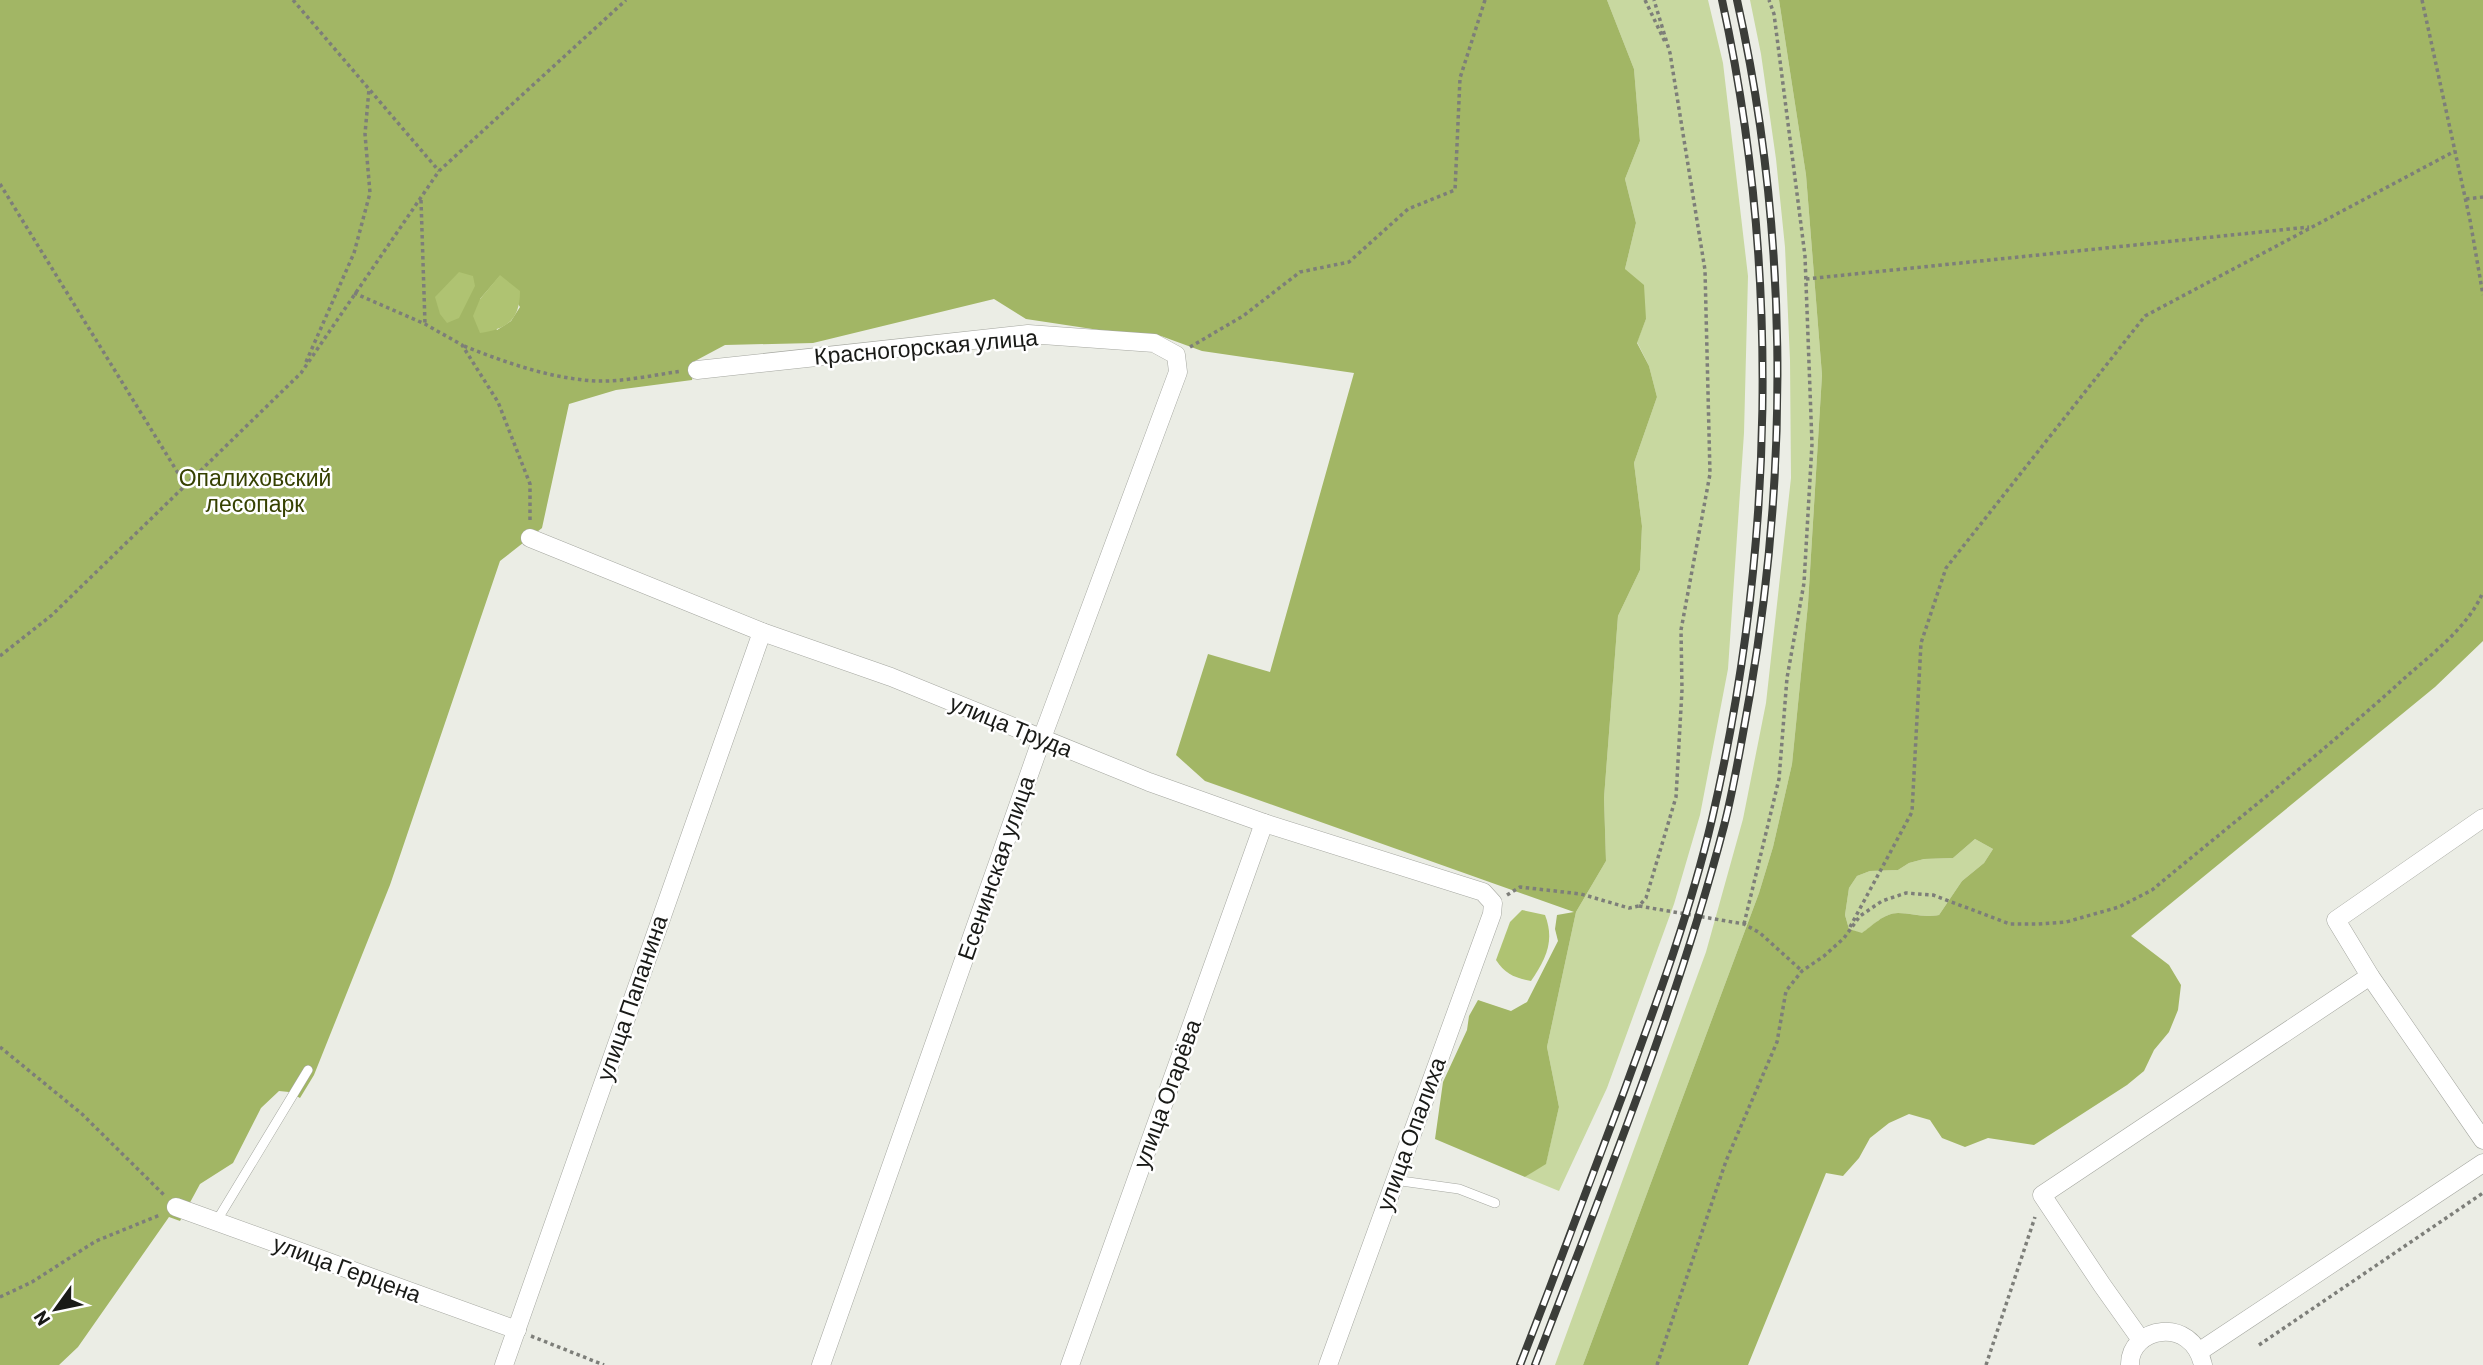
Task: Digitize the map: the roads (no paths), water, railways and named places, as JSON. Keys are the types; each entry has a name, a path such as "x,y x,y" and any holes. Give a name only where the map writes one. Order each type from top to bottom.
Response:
{"street":[{"name":"Красногорская улица","path":"697,370 1028,334 1154,343 1177,363"},
{"name":"Есенинская улица","path":"821,1365 1177,363"},
{"name":"улица Труда","path":"530,538 762,632 891,677 1149,782 1264,823 1483,892 1493,903"},
{"name":"улица Папанина","path":"504,1365 762,632"},
{"path":"2483,817 2336,920 2370,976 2483,1140"},
{"name":"улица Огарёва","path":"1070,1365 1264,823"},
{"name":"улица Опалиха","path":"1328,1365 1492,914 1493,903"},
{"path":"2141,1340 2042,1195 2370,976"},
{"path":"2130,1365 2130,1359 2141,1340 2162,1331 2185,1335 2202,1358 2483,1163"},
{"name":"улица Герцена","path":"176,1207 517,1330"}],"lane":[{"path":"216,1222 308,1070"},
{"path":"1394,1180 1459,1189 1495,1203"}],"railway":[{"path":"1520,1365 1672,958 1712,819 1733,718 1748,616 1758,513 1762,410 1761,307 1754,204 1741,101 1722,0"},
{"path":"1535,1365 1637,1098 1705,895 1735,777 1763,608 1772,521 1776,434 1774,259 1754,86 1737,0"}],"park label":[{"name":"Опалиховский лесопарк","path":"255,491"}]}
